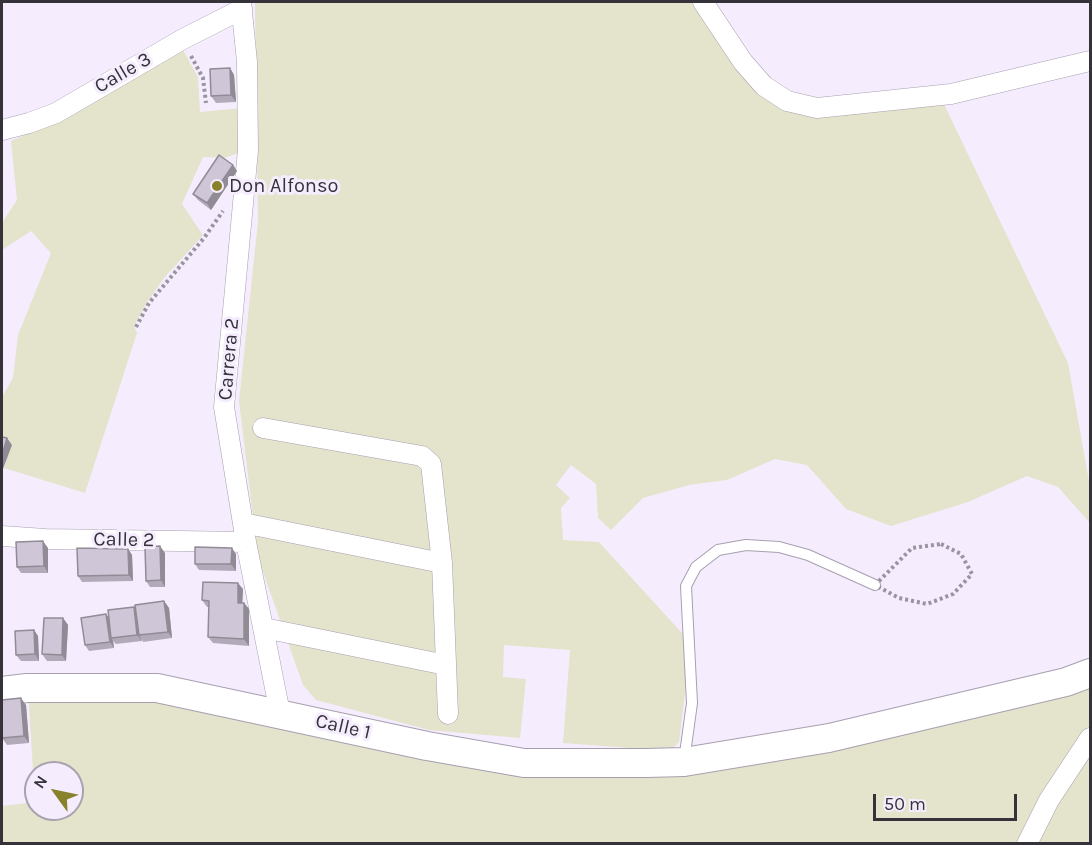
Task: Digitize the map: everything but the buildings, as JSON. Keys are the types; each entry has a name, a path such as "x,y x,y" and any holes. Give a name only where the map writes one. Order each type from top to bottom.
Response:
{"main road":[{"name":"Calle 1","path":"2,691 27,688 157,688 280,712 427,746 524,763 684,762 829,738 1066,682 1090,673"}],"street":[{"path":"703,2 743,62 764,86 788,101 817,108 951,94 1090,61"},
{"name":"Calle 3","path":"2,130 29,123 56,112 241,5"},
{"name":"Carrera 2","path":"241,5 247,62 248,150 224,407 244,533 280,712"},
{"path":"263,428 422,456 431,464 434,474 442,563 448,714"},
{"name":"Calle 2","path":"2,536 45,539 244,533 442,563"},
{"path":"264,628 446,665"},
{"path":"1027,843 1049,800 1090,738"}],"lane":[{"path":"684,762 692,703 686,586 696,567 718,550 746,545 779,547 808,555 875,585"}],"path":[{"path":"183,39 203,78 206,103"},
{"path":"136,327 149,303 204,238 234,196 244,190"},
{"path":"941,544 961,554 972,574 953,594 927,604 899,598 875,585 912,548 922,546 941,544"}],"green space":[{"path":"255,2 695,2 745,64 802,108 941,98 1068,363 1090,487 1090,523 1058,487 1027,476 968,502 891,526 846,509 807,465 775,459 727,480 689,485 643,498 611,530 598,518 596,484 571,465 556,485 570,498 561,508 563,540 599,542 691,643 679,742 670,751 563,743 570,650 504,645 503,677 526,679 520,738 429,730 316,700 303,685 258,558 239,401 258,221"},
{"path":"183,50 198,77 200,112 242,108 242,152 224,158 203,157 182,204 203,235 165,277 147,302 134,326 137,333 85,493 4,468 11,445 2,442 2,397 13,378 18,335 51,253 31,231 2,250 2,223 17,200 11,141 52,123"},
{"path":"1090,675 1090,843 2,844 2,806 24,803 24,821 84,821 84,761 32,761 28,690 158,684 426,745 643,762"}],"place":[{"name":"Don Alfonso","path":"217,186"}]}
